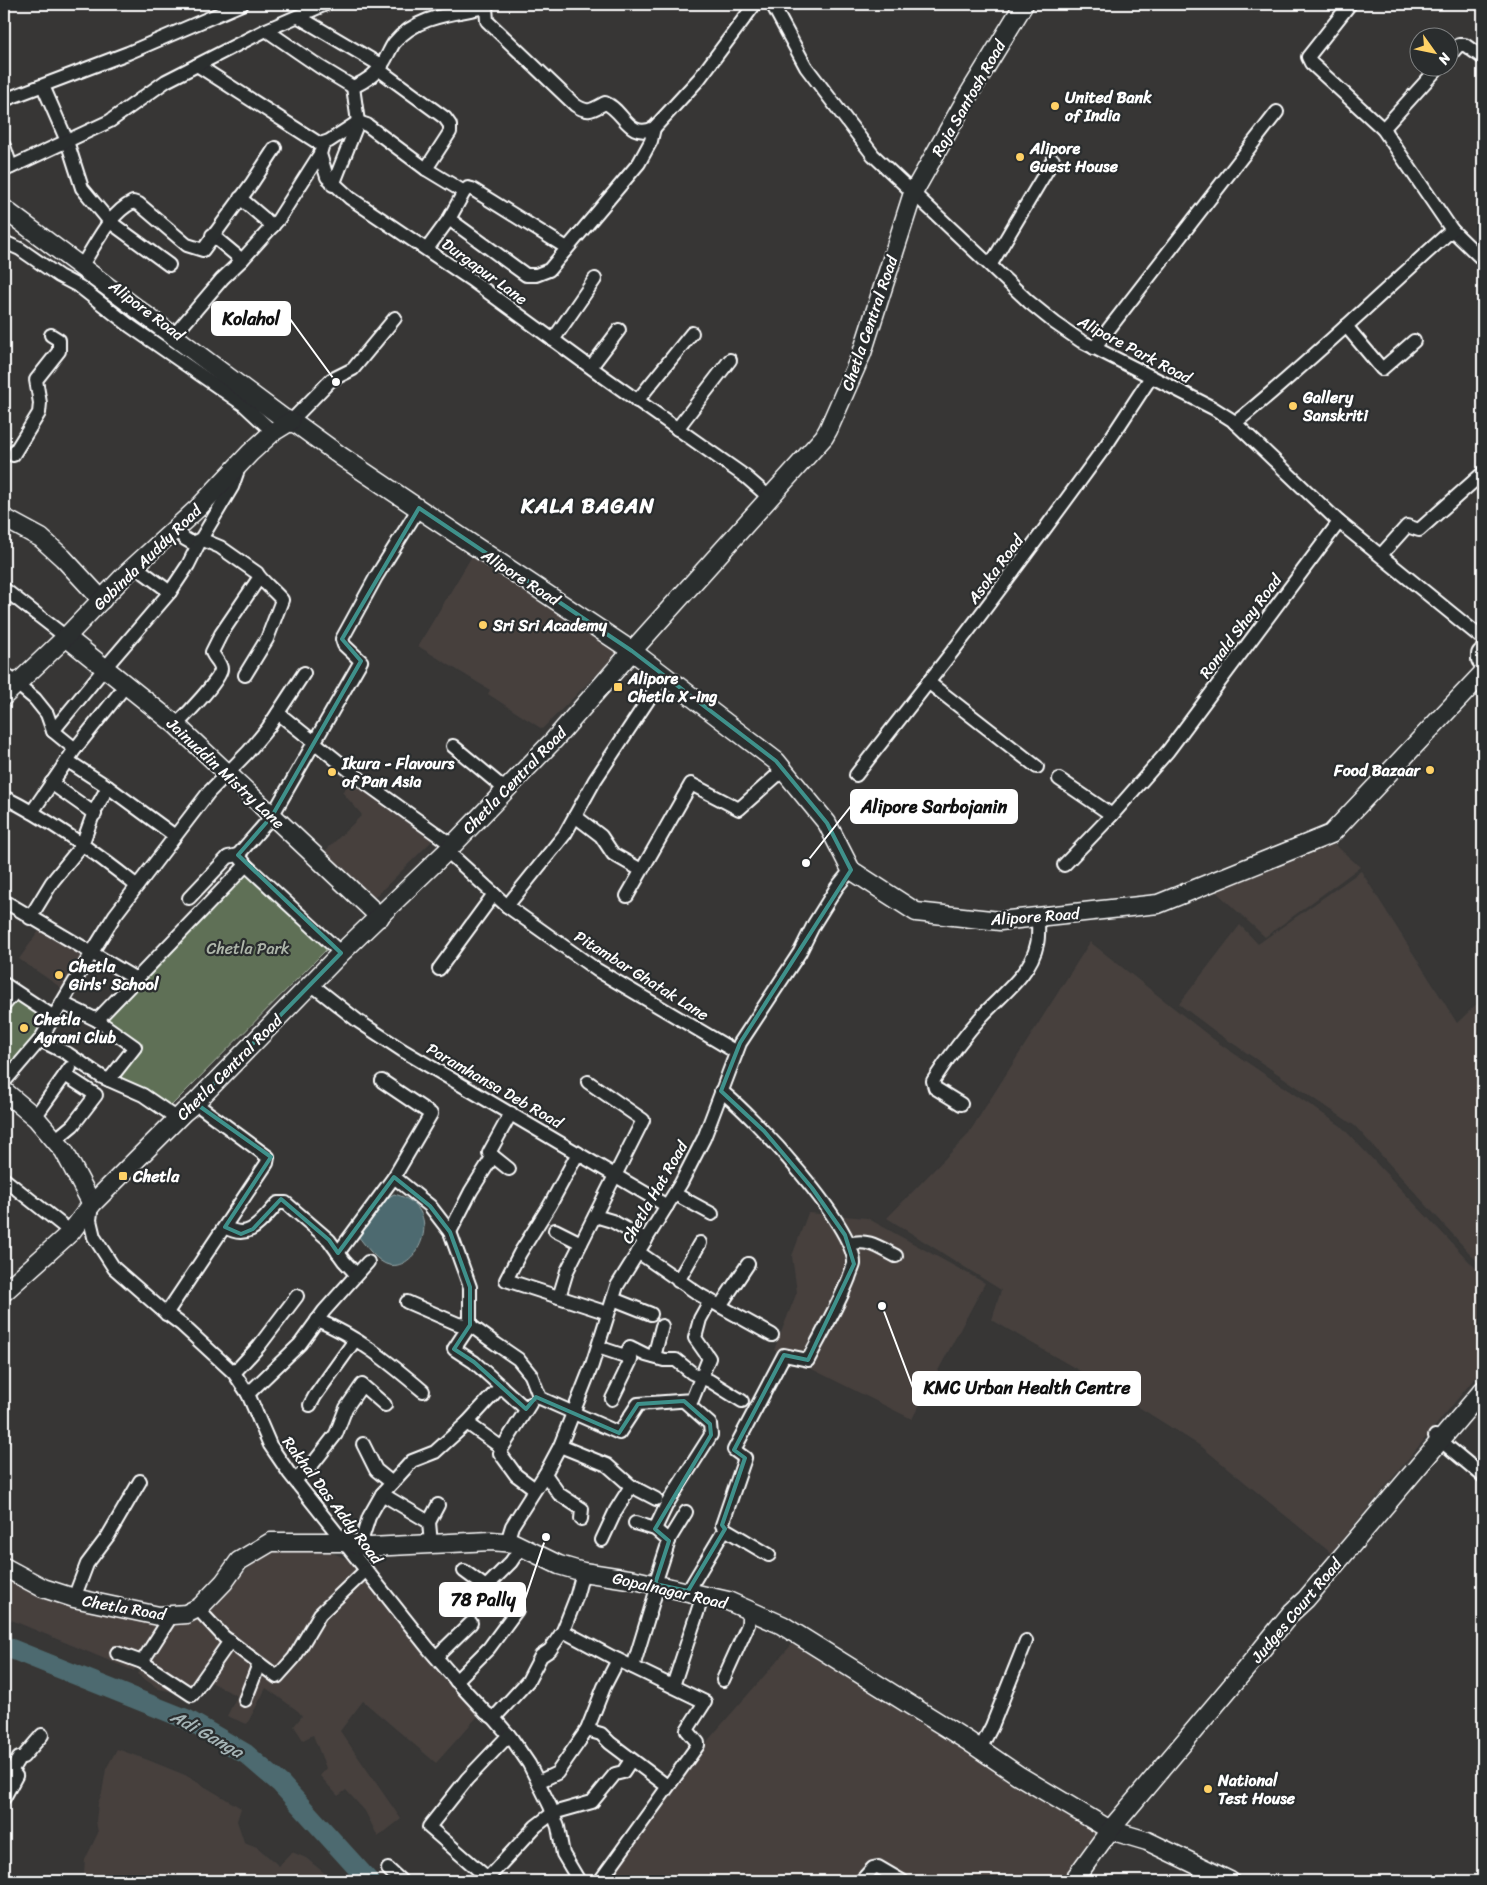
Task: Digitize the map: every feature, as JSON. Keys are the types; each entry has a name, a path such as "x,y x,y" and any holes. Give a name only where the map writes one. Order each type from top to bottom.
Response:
{"main road":[{"name":"Raja Santosh Road","path":"913,192 969,94 1024,4"},
{"name":"Chetla Central Road","path":"4,1292 71,1232 92,1204 195,1103 341,953 450,848 554,740 632,650 770,498 828,430 862,353 913,192"},
{"name":"Alipore Road","path":"4,197 84,262 287,418"},
{"name":"Alipore Road","path":"4,209 287,418 632,650 776,761 827,822 851,870 916,912 1000,922 1158,904 1331,834 1483,673"},
{"name":"Gobinda Auddy Road","path":"8,684 66,637 287,418"},
{"path":"4,518 41,538 63,558 102,600"},
{"name":"Jainuddin Mistry Lane","path":"66,637 176,725 380,917"},
{"path":"4,1091 35,1117 64,1151 92,1204"},
{"path":"1066,1881 1315,1572 1438,1438 1441,1428 1454,1425 1483,1390"},
{"name":"Gopalnagar Road","path":"351,1544 370,1547 491,1541 514,1544 559,1565 583,1572 657,1584 728,1601 782,1626 980,1749 1018,1775 1107,1828 1146,1840 1230,1881"},
{"name":"Chetla Road","path":"4,1567 43,1588 74,1598 159,1616 186,1614 197,1608 224,1582 239,1561 271,1542 351,1544"},
{"path":"1073,1881 1107,1828"}],"street":[{"path":"4,100 128,53 242,4"},
{"path":"4,146 7,167 110,120 166,81 266,30 326,4"},
{"path":"353,87 365,81 380,67 394,43 406,32 428,19 487,6 487,21 575,105 583,110 591,110 605,103 612,106 627,124 647,132 654,128 699,78 755,4"},
{"name":"Alipore Park Road","path":"772,4 806,67 873,155 991,264 1029,302 1055,323 1094,348 1213,408 1235,423 1340,522 1483,639"},
{"path":"1350,4 1308,57 1311,63 1383,129 1452,230 1483,260"},
{"path":"299,17 380,67 445,118 450,125 450,132 426,169"},
{"path":"266,30 353,87 358,122 334,185"},
{"path":"1460,45 1465,46 1483,58"},
{"path":"197,65 320,149"},
{"path":"1383,129 1429,78"},
{"path":"43,86 67,141 82,188 110,222 169,265"},
{"path":"1094,348 1277,112"},
{"path":"176,333 222,279 273,226 320,149 358,122"},
{"path":"358,122 367,125 426,169 464,192"},
{"path":"449,219 526,275 536,275 549,270 638,163 651,141 654,128"},
{"path":"84,262 110,222 126,205 133,202 139,204 186,245 203,250 275,148"},
{"name":"Durgapur Lane","path":"320,149 327,177 350,198 427,249 637,401 746,477 770,498"},
{"path":"991,264 1053,160"},
{"path":"427,249 449,219 468,188 567,248"},
{"path":"240,198 273,226"},
{"path":"1235,423 1284,384 1452,230"},
{"path":"212,235 242,260"},
{"path":"4,242 20,249 58,276 80,287 130,326 244,405 273,432"},
{"path":"553,340 595,279"},
{"path":"287,418 330,380 354,369 395,318"},
{"path":"1346,326 1382,369 1414,341"},
{"path":"591,367 619,330"},
{"path":"637,401 692,333"},
{"path":"13,455 39,413 40,404 36,380 59,351 59,340 51,335"},
{"path":"677,429 730,360"},
{"name":"Asoka Road","path":"856,775 972,626 1108,444 1151,377"},
{"path":"52,732 170,592 188,565 232,487 240,465"},
{"path":"1382,555 1407,526 1418,530 1483,473"},
{"path":"96,1020 136,979 242,860 272,816 361,661 344,645 342,639 376,576 419,508"},
{"name":"Ronald Shay Road","path":"1064,866 1168,751 1340,522"},
{"path":"176,529 185,539 192,543 201,539 220,547 235,557 257,573 259,578 272,588 282,600 267,639 246,675"},
{"path":"136,566 170,592"},
{"path":"176,725 214,684 221,673 222,666 212,652 226,627 259,578"},
{"path":"4,589 66,637"},
{"path":"4,1082 40,1040 110,923 137,886 227,772 248,752 278,713 304,673"},
{"path":"508,906 565,834 595,780 664,676"},
{"path":"928,682 1037,767"},
{"path":"8,684 35,699 47,714 52,732 75,749"},
{"path":"32,812 75,749 126,685"},
{"name":"Pitambar Ghatak Lane","path":"278,713 450,848 508,906 597,970 736,1052"},
{"path":"453,746 506,790"},
{"path":"68,761 108,786 175,836"},
{"path":"627,896 691,784 739,809 783,770"},
{"path":"1059,779 1112,815"},
{"path":"51,783 95,814 94,812"},
{"path":"30,918 52,882 82,845 94,812 108,786"},
{"path":"4,797 32,812 100,856 137,886"},
{"path":"575,816 601,836 613,854 641,870"},
{"path":"190,898 228,857 242,860 341,953"},
{"name":"Chetla Hat Road","path":"487,1586 511,1562 514,1544 512,1526 545,1474 560,1446 598,1347 618,1286 675,1194 704,1138 740,1043 800,952 814,924 837,887 851,870"},
{"path":"439,969 494,894"},
{"path":"4,901 136,979"},
{"path":"961,1104 935,1088 933,1081 957,1045 983,1015 1007,992 1025,969 1038,942 1038,917"},
{"path":"4,984 54,1017"},
{"name":"Paramhansa Deb Road","path":"311,984 358,1022 402,1050 667,1206"},
{"path":"4,1005 16,992"},
{"path":"62,1003 96,1020 135,1048 109,1080"},
{"path":"40,1040 109,1080 143,1095 178,1118"},
{"path":"35,1117 75,1059"},
{"path":"55,1140 73,1125 96,1095 65,1075"},
{"path":"338,1253 394,1177 431,1114 382,1081"},
{"path":"559,1297 566,1271 643,1120 588,1082"},
{"path":"673,1686 696,1593 724,1529 722,1525 746,1458 734,1450 784,1354 808,1360 845,1289 854,1264 845,1235 812,1188 782,1151 737,1103 721,1091"},
{"path":"166,1314 225,1228 267,1163 268,1157 195,1103"},
{"path":"509,1169 489,1153 511,1113"},
{"path":"578,1153 506,1280 608,1313"},
{"path":"450,1232 471,1191 493,1156"},
{"path":"394,1177 430,1206 450,1232 470,1287 470,1325 454,1349 474,1362 526,1409"},
{"path":"4,1181 71,1232"},
{"path":"675,1194 712,1214"},
{"path":"225,1228 241,1234 253,1230 278,1203 286,1203 329,1240 356,1274"},
{"name":"Rakhal Das Addy Road","path":"92,1204 90,1220 94,1237 114,1268 166,1314 182,1325 234,1373 248,1394 270,1445 295,1480 351,1544 366,1570 436,1658 486,1713 494,1718 509,1735 529,1764 553,1812 564,1854 579,1881"},
{"path":"595,1216 612,1221 646,1240"},
{"path":"555,1230 581,1243"},
{"path":"849,1244 858,1241 872,1243 896,1256"},
{"path":"678,1281 700,1242"},
{"path":"638,1252 678,1281 772,1335"},
{"path":"248,1394 300,1344 317,1320 368,1262"},
{"path":"408,1302 458,1324 470,1325 518,1360 531,1375 540,1398 619,1433 638,1404 692,1400 709,1358 696,1338 700,1319 748,1264"},
{"path":"234,1373 259,1346 297,1296"},
{"path":"613,1299 651,1314"},
{"path":"317,1320 335,1328 388,1362 422,1391"},
{"path":"654,1357 662,1326"},
{"path":"310,1405 355,1340"},
{"path":"598,1347 625,1356 630,1360 612,1399"},
{"path":"625,1356 630,1347 664,1360 676,1360 692,1372 742,1400"},
{"path":"295,1480 312,1465 336,1434 346,1408 362,1386 385,1405"},
{"path":"351,1544 382,1494 412,1461 435,1452 467,1423 500,1386"},
{"path":"535,1490 516,1475 500,1453 526,1409 538,1395"},
{"path":"655,1529 667,1504 711,1435 710,1424 684,1400"},
{"path":"467,1423 502,1448"},
{"path":"1438,1438 1483,1476"},
{"path":"363,1444 376,1470 392,1483"},
{"path":"560,1446 606,1465 632,1486 656,1499"},
{"path":"545,1474 559,1494 582,1509 581,1519"},
{"path":"74,1598 87,1564 108,1536 140,1481"},
{"path":"602,1540 616,1510 632,1486"},
{"path":"382,1494 429,1522"},
{"path":"431,1544 429,1522 438,1505"},
{"path":"633,1667 669,1541 686,1512"},
{"path":"635,1523 655,1529 669,1541"},
{"path":"724,1529 769,1555"},
{"path":"197,1608 230,1641 276,1677 294,1658 320,1614 366,1570"},
{"path":"456,1681 489,1648 517,1610 487,1586 464,1571"},
{"path":"494,1718 528,1681 541,1656 550,1650 563,1631 576,1598 583,1572"},
{"path":"723,1680 748,1624 749,1611"},
{"path":"142,1662 172,1615"},
{"path":"436,1658 471,1623"},
{"path":"563,1631 704,1702 687,1730 698,1745 600,1881"},
{"path":"117,1653 142,1662 192,1695 230,1641"},
{"path":"980,1749 992,1726 1026,1641"},
{"path":"538,1782 556,1773 588,1730 604,1688 618,1660"},
{"path":"245,1700 259,1664"},
{"path":"588,1730 601,1734 631,1760 668,1786"},
{"path":"4,1798 16,1776 11,1770 19,1758 23,1758 42,1735"},
{"path":"509,1735 466,1779 429,1827 488,1880 536,1826 553,1812 592,1802 615,1774 623,1772 631,1760"},
{"path":"862,1881 873,1868 878,1867 902,1881"},
{"path":"388,1869 400,1881"}],"highlighted area":[{"path":"419,508 632,651 776,761 827,823 851,870 740,1043 721,1091 764,1131 812,1188 845,1235 854,1264 808,1360 784,1355 734,1450 745,1458 722,1525 725,1529 688,1591 655,1584 669,1541 655,1529 711,1435 710,1424 684,1401 638,1404 619,1433 536,1397 526,1409 474,1362 454,1349 470,1325 470,1287 450,1232 430,1206 394,1177 338,1253 329,1240 281,1199 253,1229 241,1234 225,1227 271,1157 195,1103 341,953 238,855 272,816 361,661 342,639"}],"shaded area":[{"path":"475,551 622,649 542,729 488,694 490,690 418,646"},
{"path":"355,778 434,839 370,902 321,855 362,815 342,792"},
{"path":"1331,841 1360,867 1265,937 1212,888"},
{"path":"1361,871 1457,1023 1483,998 1483,1268 1355,1126 1216,1032 1179,1004 1240,925 1258,944"},
{"name":"Chetla Girls' School","path":"41,928 87,954 66,991 19,959"},
{"path":"1090,942 1217,1042 1341,1126 1483,1276 1483,1368 1331,1553 1202,1447 1099,1382 992,1320 1001,1290 887,1218 967,1136"},
{"path":"808,1213 867,1218 985,1283 912,1419 774,1350 797,1292 792,1256"},
{"path":"319,1547 347,1559 478,1716 436,1763 363,1701 340,1731 401,1819 378,1837 365,1811 346,1790 338,1796 320,1776 326,1768 313,1735 303,1740 294,1726 302,1716 266,1688 247,1724 227,1716 237,1696 209,1681 197,1697 159,1689 137,1674 173,1621 193,1621 252,1565 276,1548"},
{"path":"4,1576 160,1623 134,1671 4,1617"},
{"path":"793,1643 900,1705 1098,1828 1062,1881 608,1881 709,1739"},
{"path":"117,1749 185,1775 241,1808 237,1821 244,1842 257,1847 279,1866 292,1852 306,1858 334,1881 86,1881 84,1872 85,1860 98,1833 96,1821 98,1803 102,1793 106,1769"}],"green space":[{"name":"Chetla Park","path":"245,868 331,945 169,1108 117,1080 141,1045 101,1020"},
{"name":"Chetla Agrani Club","path":"17,995 50,1018 4,1079 4,1009"}],"water":[{"path":"394,1194 410,1201 420,1212 424,1224 423,1237 418,1249 410,1259 400,1264 389,1265 376,1257 358,1236 364,1221 371,1211 380,1202"}],"waterway":[{"name":"Adi Ganga","path":"4,1646 186,1719 246,1754 281,1784 369,1881"}],"place":[{"name":"United Bank of India","path":"1055,106"},
{"name":"Alipore Guest House","path":"1020,157"},
{"name":"Kolahol","path":"336,382"},
{"name":"Gallery Sanskriti","path":"1293,406"},
{"name":"Sri Sri Academy","path":"483,625"},
{"name":"Alipore Chetla X-ing","path":"618,687"},
{"name":"Food Bazaar","path":"1430,770"},
{"name":"Ikura - Flavours of Pan Asia","path":"332,772"},
{"name":"Alipore Sarbojanin","path":"806,863"},
{"name":"Chetla Girls' School","path":"59,975"},
{"name":"Chetla Agrani Club","path":"24,1028"},
{"name":"Chetla","path":"123,1176"},
{"name":"KMC Urban Health Centre","path":"882,1306"},
{"name":"78 Pally","path":"546,1537"},
{"name":"National Test House","path":"1208,1789"}],"district":[{"name":"KALA BAGAN","path":"588,506"}]}
